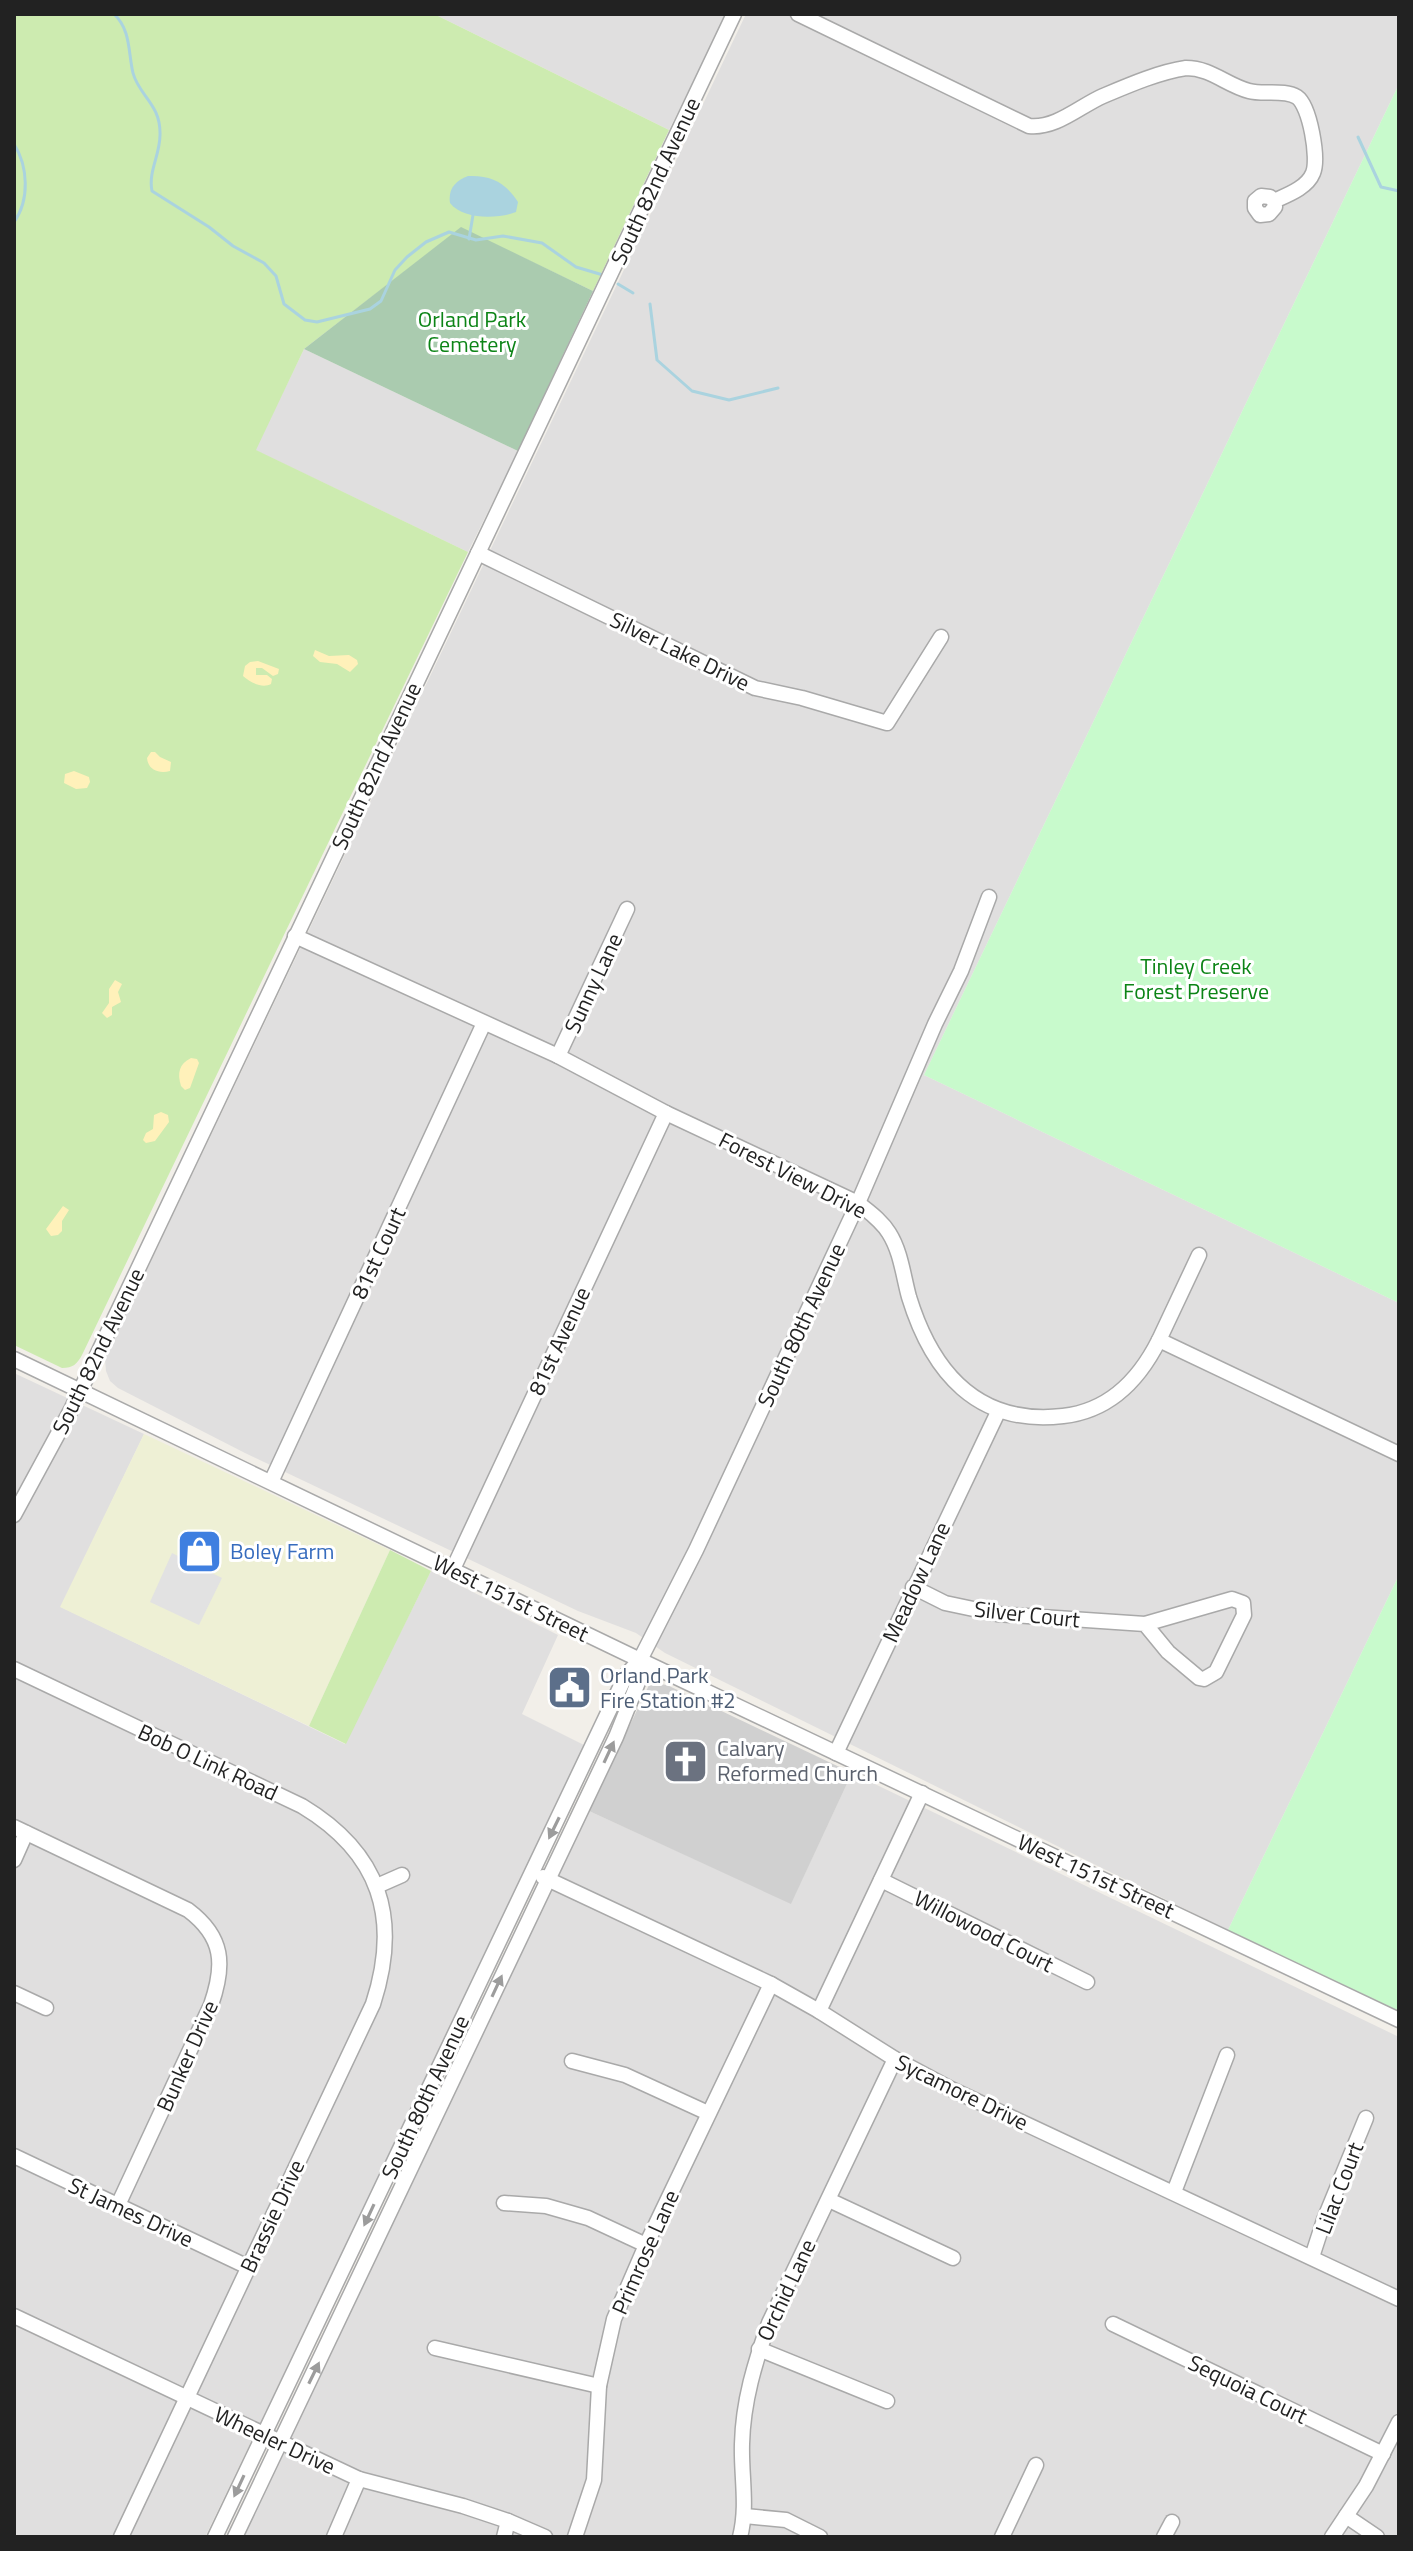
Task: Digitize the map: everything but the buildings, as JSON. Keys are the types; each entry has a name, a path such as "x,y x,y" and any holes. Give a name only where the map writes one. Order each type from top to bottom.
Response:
{"street":[{"name":"South 82nd Avenue","path":"14,1515 72,1408 734,14"},
{"path":"798,14 1029,126 1040,127 1103,96 1186,68 1199,68 1247,91 1290,94 1299,98 1305,106 1315,165 1313,174 1305,184 1274,201"},
{"name":"Silver Lake Drive","path":"478,553 755,688 887,723 941,637"},
{"name":"South 80th Avenue","path":"215,2537 626,1675 640,1660 696,1550 858,1203 961,971 989,897"},
{"name":"Sunny Lane","path":"558,1056 627,909"},
{"name":"Forest View Drive","path":"295,936 558,1056 666,1113 858,1203 878,1219 889,1233 930,1349 961,1388 998,1412 1053,1417 1093,1410 1125,1389 1146,1363 1159,1340 1199,1255"},
{"name":"81st Court","path":"271,1482 484,1023"},
{"name":"81st Avenue","path":"453,1569 666,1113"},
{"path":"1159,1340 1399,1454"},
{"name":"West 151st Street","path":"14,1359 1399,2020"},
{"name":"Meadow Lane","path":"836,1753 998,1412"},
{"name":"Silver Court","path":"913,1587 945,1603 997,1614 1145,1624 1232,1599 1243,1603 1244,1615 1216,1672 1204,1679 1168,1652 1145,1624"},
{"name":"South 80th Avenue","path":"235,2537 632,1701 639,1680 640,1660"},
{"name":"Bob O Link Road","path":"14,1669 314,1813 348,1841 377,1886"},
{"path":"819,2011 922,1793"},
{"path":"14,1860 20,1830"},
{"name":"Bunker Drive","path":"20,1830 188,1910 209,1929 217,1945 220,1981 211,2005 118,2205"},
{"name":"Sycamore Drive","path":"533,1872 771,1984 951,2089 1399,2299"},
{"path":"377,1886 402,1875"},
{"name":"Willowood Court","path":"881,1880 1087,1982"},
{"name":"Brassie Drive","path":"121,2537 373,2004 382,1975 386,1942 384,1913 377,1886"},
{"name":"Primrose Lane","path":"575,2537 594,2480 599,2386 614,2319 646,2245 771,1984"},
{"path":"14,1993 46,2008"},
{"path":"1174,2192 1227,2055"},
{"name":"Orchid Lane","path":"740,2537 745,2516 742,2441 745,2406 759,2349 895,2059"},
{"path":"572,2061 625,2075 708,2113"},
{"name":"Lilac Court","path":"1312,2257 1366,2118"},
{"name":"St James Drive","path":"14,2156 248,2267"},
{"path":"829,2200 953,2258"},
{"path":"504,2203 546,2206 588,2218 646,2245"},
{"name":"Wheeler Drive","path":"14,2316 359,2479 463,2506 545,2537"},
{"name":"Sequoia Court","path":"1113,2324 1383,2454"},
{"path":"435,2348 599,2386"},
{"path":"759,2349 887,2401"},
{"path":"1332,2537 1399,2422"},
{"path":"1002,2537 1036,2465"},
{"path":"334,2537 359,2479"},
{"path":"745,2516 786,2520 820,2537"},
{"path":"1346,2516 1377,2537"},
{"path":"504,2537 508,2521"},
{"path":"1164,2537 1172,2522"}],"shaded area":[{"path":"434,14 727,14 669,130"},
{"path":"746,14 1399,14 1399,84 924,1075 1399,1303 1399,1575 1228,1930 665,1653 636,1633 578,1611 245,1453 118,1388 110,1381 106,1371 105,1359 110,1347"},
{"path":"304,349 518,451 468,552 255,450"},
{"path":"14,1373 144,1434 61,1607 345,1744 431,1571 558,1635 522,1714 584,1745 543,1838 205,2537 14,2537"},
{"path":"172,1553 222,1578 199,1625 150,1602"},
{"path":"649,1685 667,1685 852,1773 791,1904 589,1811"},
{"path":"852,1773 1399,2037 1399,2537 242,2537 589,1811 791,1903"}],"green space":[{"path":"14,14 434,14 669,130 593,291 461,228 304,349 256,450 468,552 82,1355 74,1365 62,1368 14,1345"},
{"name":"Tinley Creek Forest Preserve","path":"1399,84 1399,1303 924,1075"},
{"name":"Orland Park Cemetery","path":"461,227 593,291 518,451 304,349"},
{"path":"144,1434 390,1550 309,1726 60,1607"},
{"path":"390,1550 431,1571 346,1744 309,1726"},
{"path":"1399,1575 1399,2011 1228,1930"}],"sand":[{"path":"315,650 329,656 349,655 358,664 350,672 337,664 320,662 313,656"},
{"path":"258,661 279,669 278,674 273,676 262,668 256,668 256,675 267,675 272,679 271,684 260,685 243,676 245,666"},
{"path":"155,752 171,762 170,771 162,772 149,766 147,758"},
{"path":"74,771 89,777 87,788 76,789 64,783 65,774"},
{"path":"115,980 122,984 118,992 121,1002 112,1007 112,1015 107,1018 102,1013 109,1003 109,989"},
{"path":"191,1058 199,1063 190,1088 185,1090 181,1086 179,1073"},
{"path":"161,1112 168,1115 169,1122 155,1141 146,1143 143,1140 146,1133 153,1129 154,1115"},
{"path":"63,1206 69,1210 62,1221 62,1231 51,1236 46,1229"}],"water":[{"path":"468,176 484,177 503,185 518,202 516,212 481,216 456,209 450,203 451,190 459,180"}],"waterway":[{"path":"114,14 126,34 136,81 157,115 159,124 152,191 233,246 264,263 276,276 284,304 305,320 317,322 370,309 381,301 395,270 407,257 426,242 449,232 476,240 503,236 542,243 576,267 603,275"},
{"path":"1358,137 1381,187 1399,191"},
{"path":"14,144 22,162 25,183 23,204 14,222"},
{"path":"469,239 473,215"},
{"path":"618,284 633,293"},
{"path":"650,304 657,360 692,391 729,400 778,388"}],"place":[{"name":"Boley Farm","path":"199,1551"},
{"name":"Orland Park Fire Station #2","path":"569,1688"},
{"name":"Calvary Reformed Church","path":"686,1761"}]}
